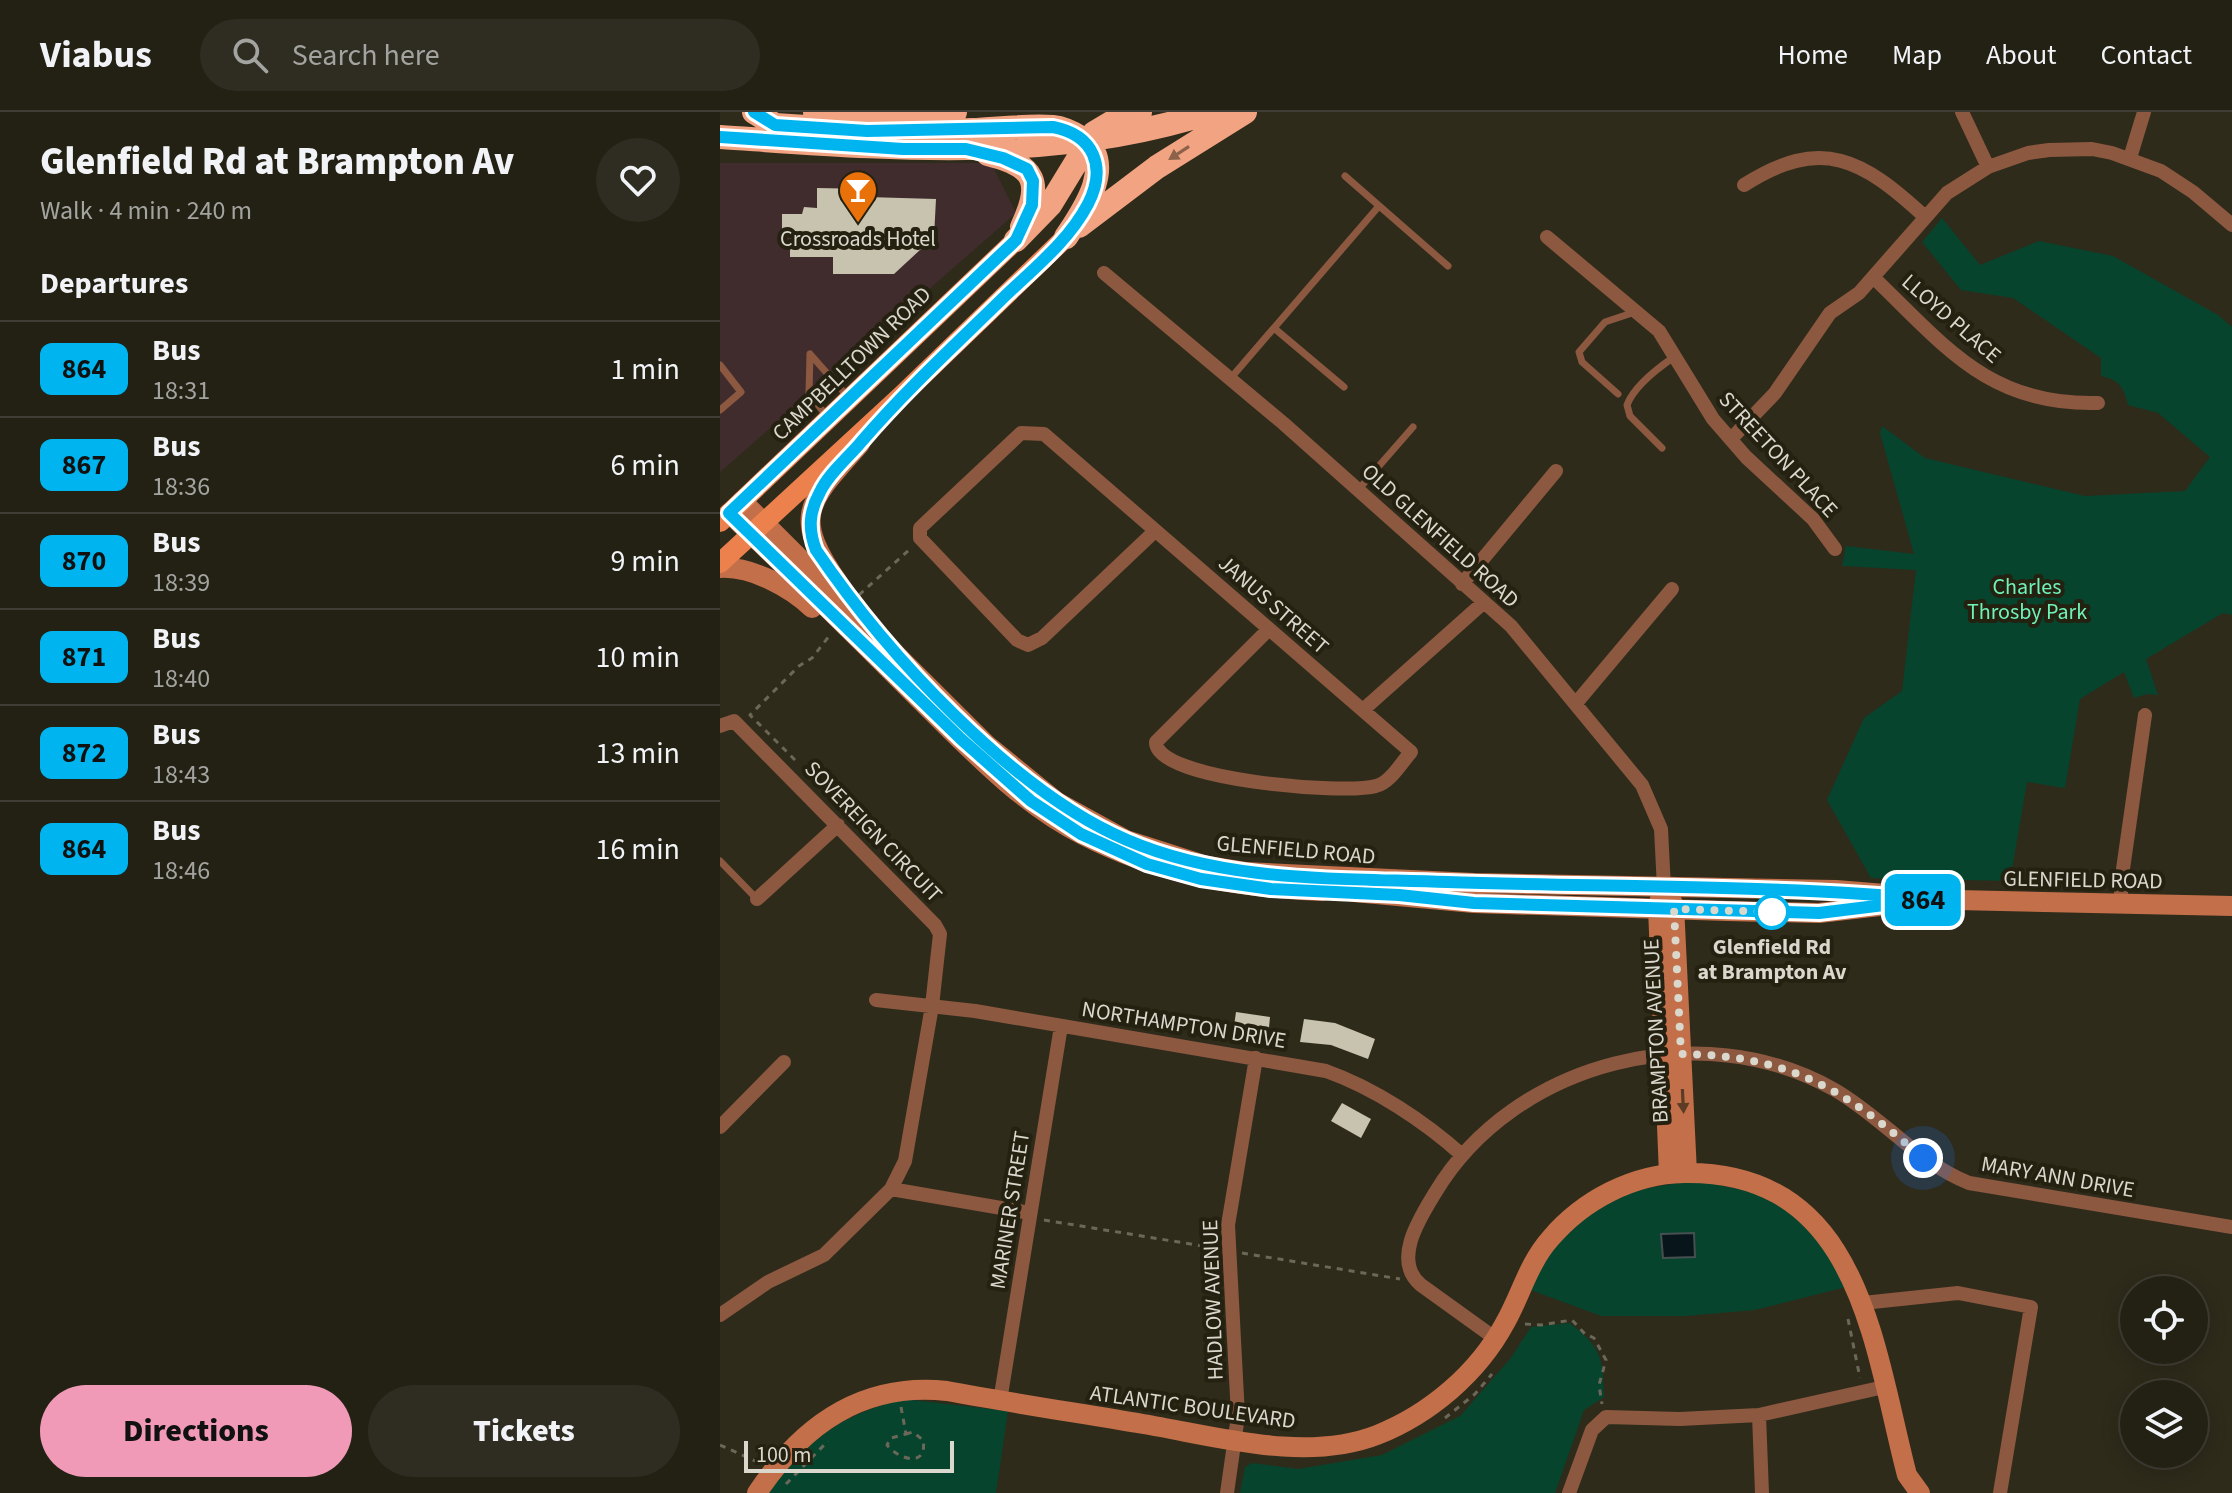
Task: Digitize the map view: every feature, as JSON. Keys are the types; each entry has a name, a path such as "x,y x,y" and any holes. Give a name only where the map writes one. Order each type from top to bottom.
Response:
{"highway":[{"path":"754,112 775,125 867,131 1053,127 1066,130 1086,142 1096,164 1096,177 1088,204 1066,237"},
{"path":"815,112 955,112"},
{"path":"1016,240 1050,205 1086,142 1104,126 1140,112"},
{"path":"720,137 903,149 966,149 1086,142 1151,130 1211,112"},
{"path":"1066,237 1157,167 1245,112"},
{"path":"966,149 1003,158 1027,169 1035,193 1016,240"}],"main road":[{"path":"720,566 1066,237"},
{"name":"CAMPBELLTOWN ROAD","path":"730,512 1016,240"},
{"path":"886,643 816,550 810,532 810,519 823,486 902,395"},
{"name":"GLENFIELD ROAD","path":"730,512 758,529 886,643 987,745 1057,802 1115,835 1207,866 1257,873 1664,888 1836,890 1933,899 2232,906"},
{"name":"GLENFIELD ROAD","path":"758,529 941,720 1031,801 1081,834 1147,864 1201,879 1271,889 1399,895 1474,903 1819,913 1933,899"},
{"path":"720,566 756,575 805,601 896,688 941,720"},
{"name":"BRAMPTON AVENUE","path":"1664,888 1678,1174"},
{"name":"ATLANTIC BOULEVARD","path":"757,1493 774,1470 833,1415 877,1394 921,1388 1234,1439 1300,1446 1332,1445 1375,1436 1439,1399 1468,1374 1496,1339 1532,1263 1565,1223 1615,1189 1654,1175 1709,1173 1748,1181 1800,1211 1830,1240 1852,1274 1854,1304 1884,1387 1907,1475 1918,1493"}],"street":[{"path":"1962,112 1988,167"},
{"path":"2130,158 2144,112"},
{"path":"1731,439 1767,404 1830,313 1859,293 1947,193 1988,167 2028,153 2049,150 2092,149 2130,158 2177,181 2232,225"},
{"path":"1744,185 1787,162 1836,160 1851,163 1884,180 1924,216"},
{"name":"STREETON PLACE","path":"1547,237 1659,331 1707,410 1731,439 1813,519 1835,549"},
{"name":"OLD GLENFIELD ROAD","path":"1104,273 1358,490 1511,626 1577,702 1642,785 1655,810 1664,851 1664,888"},
{"name":"LLOYD PLACE","path":"1873,277 1949,350 1982,377 2048,401 2098,403"},
{"name":"JANUS STREET","path":"920,528 1021,433 1044,434 1411,752 1384,783 1359,789 1266,784 1192,770 1161,756 1156,742 1269,629"},
{"path":"1462,584 1556,471"},
{"path":"920,528 920,538 1017,640 1028,645 1042,638 1155,531"},
{"path":"1577,702 1672,589"},
{"path":"1364,709 1483,603"},
{"path":"2121,904 2121,883 2145,715"},
{"name":"SOVEREIGN CIRCUIT","path":"720,726 734,721 935,925 940,934 932,1006 905,1161 891,1189"},
{"path":"757,899 838,825"},
{"name":"NORTHAMPTON DRIVE","path":"876,1000 932,1006 1306,1066 1367,1088 1462,1155"},
{"name":"MARINER STREET","path":"1000,1401 1061,1026"},
{"name":"MARY ANN DRIVE","path":"1496,1339 1421,1285 1407,1267 1410,1245 1419,1221 1462,1155 1497,1123 1550,1088 1611,1064 1672,1054 1718,1055 1767,1063 1818,1082 1866,1110 1946,1174 1969,1183 2232,1227"},
{"name":"HADLOW AVENUE","path":"1227,1493 1238,1416 1228,1225 1256,1058"},
{"path":"720,1127 784,1062"},
{"path":"720,1315 768,1282 824,1255 891,1189 1030,1213"},
{"path":"1854,1304 1958,1293 2031,1307 2000,1493"},
{"path":"1569,1493 1592,1430 1606,1417 1680,1419 1759,1415 1884,1387"},
{"path":"1759,1415 1762,1493"}],"lane":[{"path":"1345,176 1448,266"},
{"path":"1230,379 1379,206"},
{"path":"1618,394 1582,362 1579,352 1605,322 1635,312"},
{"path":"1274,328 1344,387"},
{"path":"828,418 809,393 810,354 851,399"},
{"path":"1662,448 1630,416 1627,405 1656,370 1675,356"},
{"path":"720,365 741,392 720,410"},
{"path":"1358,490 1413,427"},
{"path":"720,861 757,899"}],"path":[{"path":"852,585 859,595 913,545 908,539 920,528"},
{"path":"795,760 750,715 799,666 812,658 830,635"},
{"path":"1854,1304 1861,1376 1857,1382"},
{"path":"1525,1324 1572,1320 1585,1334 1594,1338 1606,1360 1599,1385 1606,1417"},
{"path":"906,1434 901,1407 911,1407"},
{"path":"913,1432 923,1440 921,1455 913,1459 902,1458 887,1445 891,1438 906,1434 913,1432"},
{"path":"779,1491 833,1437"},
{"path":"720,1445 774,1470"}],"shaded area":[{"path":"720,163 991,163 1016,213 720,472"},
{"path":"1694,1233 1695,1257 1663,1258 1661,1234"}],"green space":[{"name":"Charles Throsby Park","path":"1942,218 1980,265 2039,241 2113,256 2218,315 2232,327 2232,615 2223,613 2146,659 2158,695 2134,698 2124,672 2080,699 2065,788 2027,782 2010,881 1871,878 1827,800 1864,718 1902,691 1916,570 1842,566 1846,546 1914,554 1880,433 1882,426 1925,458 2085,496 2185,491 2210,457 2158,413 2128,405 2120,385 2101,376 2101,358 2013,298 1961,290 1922,242"},
{"path":"1698,1181 1759,1193 1811,1227 1850,1286 1755,1310 1685,1316 1601,1316 1528,1289 1565,1231 1592,1208 1645,1189"},
{"path":"1570,1323 1589,1340 1599,1355 1604,1397 1584,1410 1555,1493 1240,1493 1245,1467 1252,1463 1298,1469 1382,1455 1460,1416 1510,1359 1531,1327"},
{"path":"903,1399 1008,1411 996,1493 768,1493 826,1432 859,1414"}],"building":[{"name":"Crossroads Hotel","path":"817,188 867,189 867,197 936,199 934,237 894,274 833,274 833,257 790,257 790,233 782,233 782,214 802,214 804,207 817,208"},
{"path":"1236,1012 1270,1017 1268,1038 1233,1033"},
{"path":"1304,1019 1335,1023 1375,1039 1368,1059 1331,1045 1300,1042"},
{"path":"1342,1103 1371,1119 1361,1138 1331,1121"}],"bus line":[{"name":"864","path":"720,137 903,149 966,149 1003,158 1027,169 1035,193 1016,240 729,513 980,757 1031,801 1081,834 1147,864 1201,879 1271,889 1399,895 1474,903 1819,913 1933,899 1836,890 1415,881 1245,872 1207,866 1126,840 1057,802 987,745 886,643 816,550 810,532 810,519 823,486 902,395 1066,237 1093,191 1096,164 1093,154 1086,142 1076,135 1053,127 867,131 775,125 754,112"}],"place":[{"name":"Crossroads Hotel","path":"858,224"},
{"name":"Glenfield Rd at Brampton Av","path":"1772,912"}],"route":[{"path":"1772,912 1674,909 1681,1054 1718,1055 1767,1063 1803,1075 1835,1090 1866,1110 1923,1158"}]}
